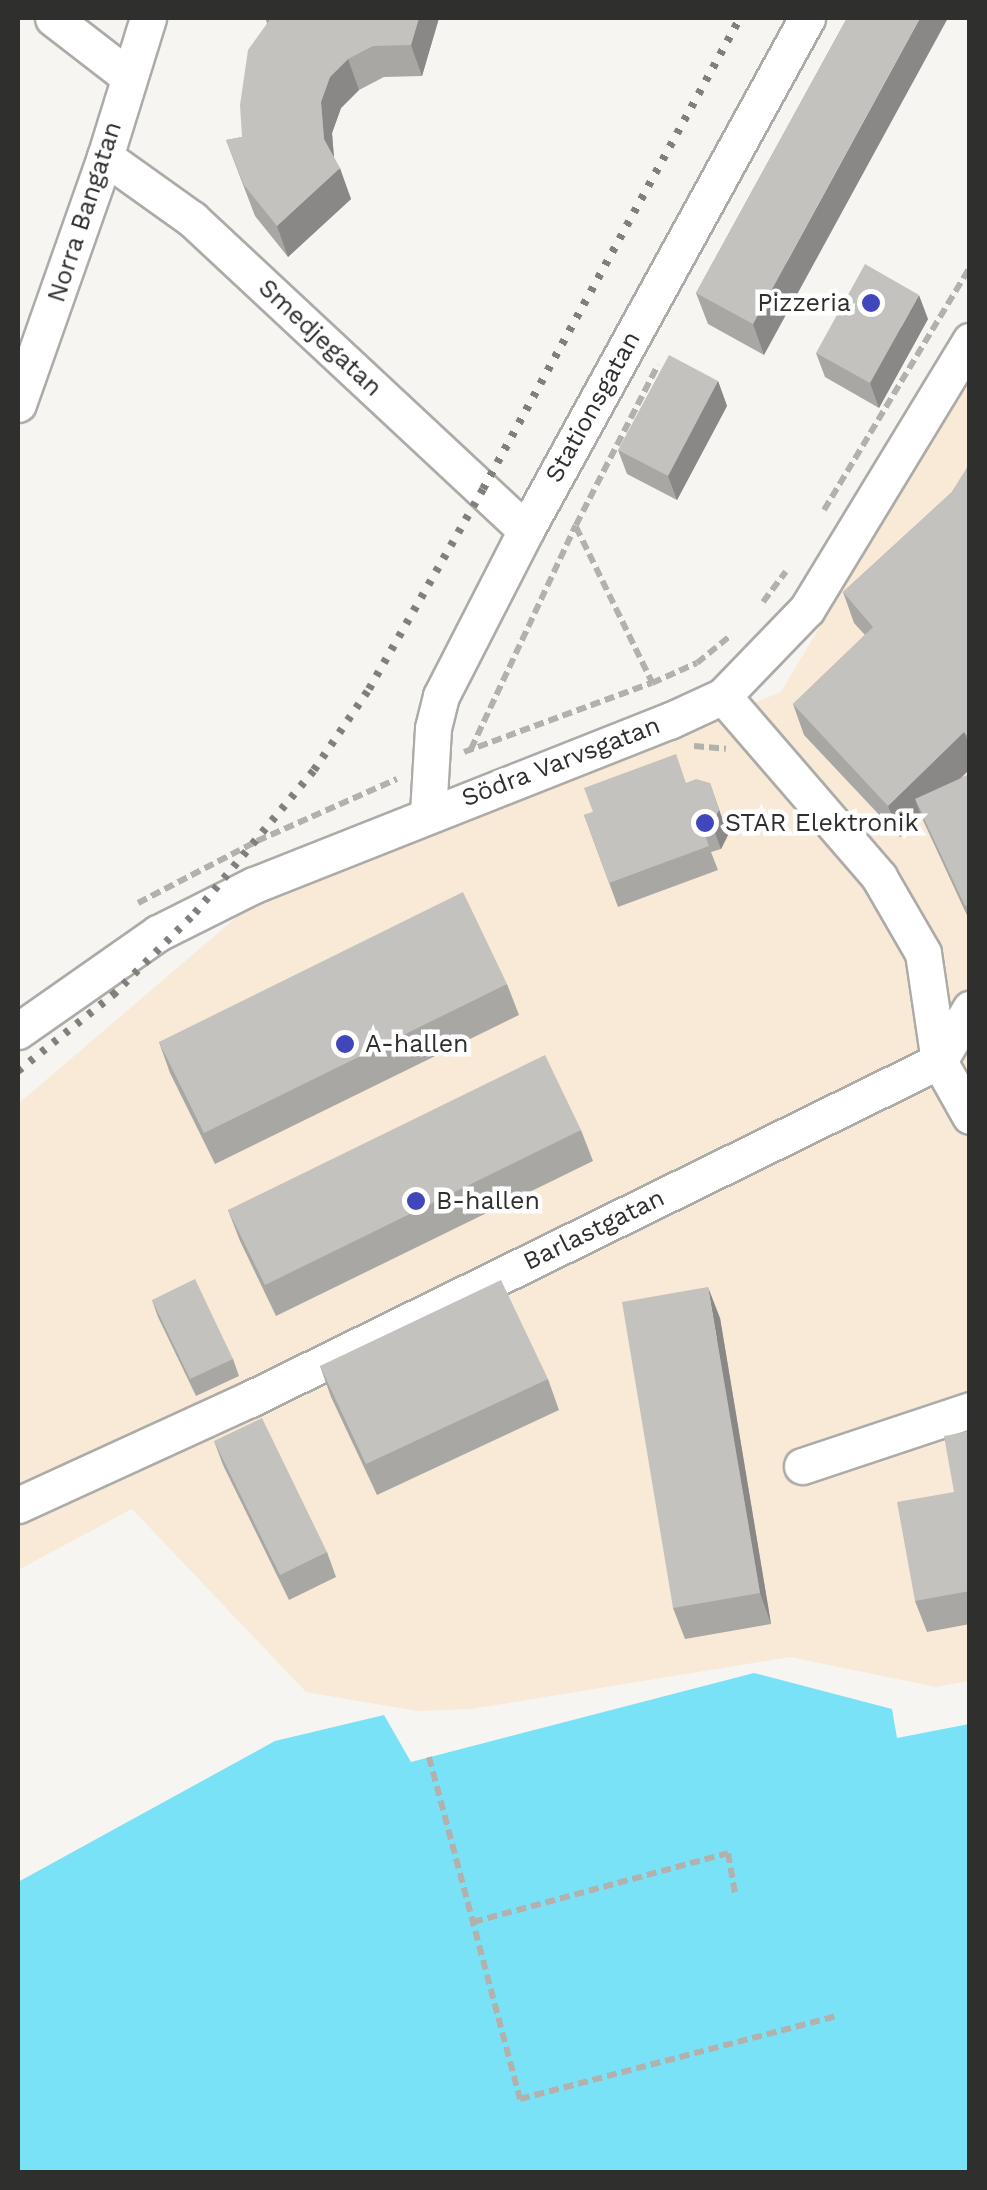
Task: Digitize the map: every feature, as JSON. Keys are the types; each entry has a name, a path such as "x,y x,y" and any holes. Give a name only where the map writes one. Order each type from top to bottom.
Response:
{"street":[{"path":"52,18 128,76"},
{"name":"Norra Bangatan","path":"18,404 105,158 148,18"},
{"name":"Stationsgatan","path":"428,813 432,728 442,696 526,530 807,18"},
{"name":"Smedjegatan","path":"105,158 192,219 526,530"},
{"name":"Södra Varvsgatan","path":"18,1031 158,933 254,885 428,813 670,721 723,696 807,610 970,341"},
{"path":"723,696 878,878 922,954 938,1061 970,1116"},
{"path":"938,1061 970,1008"},
{"name":"Barlastgatan","path":"18,1505 250,1400 938,1061"},
{"path":"802,1466 970,1410"}],"path":[{"path":"815,525 970,267"},
{"path":"470,750 576,526 662,359"},
{"path":"576,526 682,745 772,753"},
{"path":"751,614 795,558"},
{"path":"125,912 151,892 430,765 652,684 697,663 740,626"},
{"path":"429,1756 520,2099 836,2016"},
{"path":"473,1922 728,1853 735,1893"}],"shaded area":[{"path":"969,375 969,1681 936,1687 790,1657 471,1709 417,1711 306,1692 132,1509 18,1570 18,1104 252,904 781,692"}],"water":[{"path":"754,1673 892,1709 897,1738 969,1724 969,2172 18,2172 18,1882 275,1741 384,1715 411,1762"}],"building":[{"path":"271,18 419,18 411,45 373,46 348,59 330,77 321,102 324,139 340,168 277,226 244,185 226,140 242,137 240,105 248,50"},
{"path":"847,18 920,18 753,324 696,293"},
{"path":"865,264 919,295 870,383 816,353"},
{"path":"669,355 718,381 668,476 618,450"},
{"path":"970,463 970,738 964,732 888,806 793,704 873,627 843,592 952,492"},
{"path":"676,754 686,783 696,779 710,783 719,810 712,824 702,828 709,846 609,883 584,815 593,812 584,788"},
{"path":"970,774 970,904 965,906 915,799"},
{"name":"A-hallen","path":"463,892 507,984 204,1133 159,1042"},
{"path":"545,1055 581,1130 265,1285 228,1210"},
{"path":"195,1279 233,1359 190,1379 152,1300"},
{"path":"501,1280 548,1379 366,1464 320,1366"},
{"path":"708,1287 760,1593 673,1608 622,1302"},
{"path":"262,1418 327,1552 280,1575 214,1441"},
{"path":"970,1431 970,1591 915,1601 897,1502 954,1492 944,1436"}],"railway":[{"path":"18,1071 113,995 195,913 314,770 369,689 483,489 740,18"}],"place":[{"name":"Pizzeria","path":"871,303"},
{"name":"STAR Elektronik","path":"705,823"},
{"name":"A-hallen","path":"345,1044"},
{"name":"B-hallen","path":"416,1201"}]}
